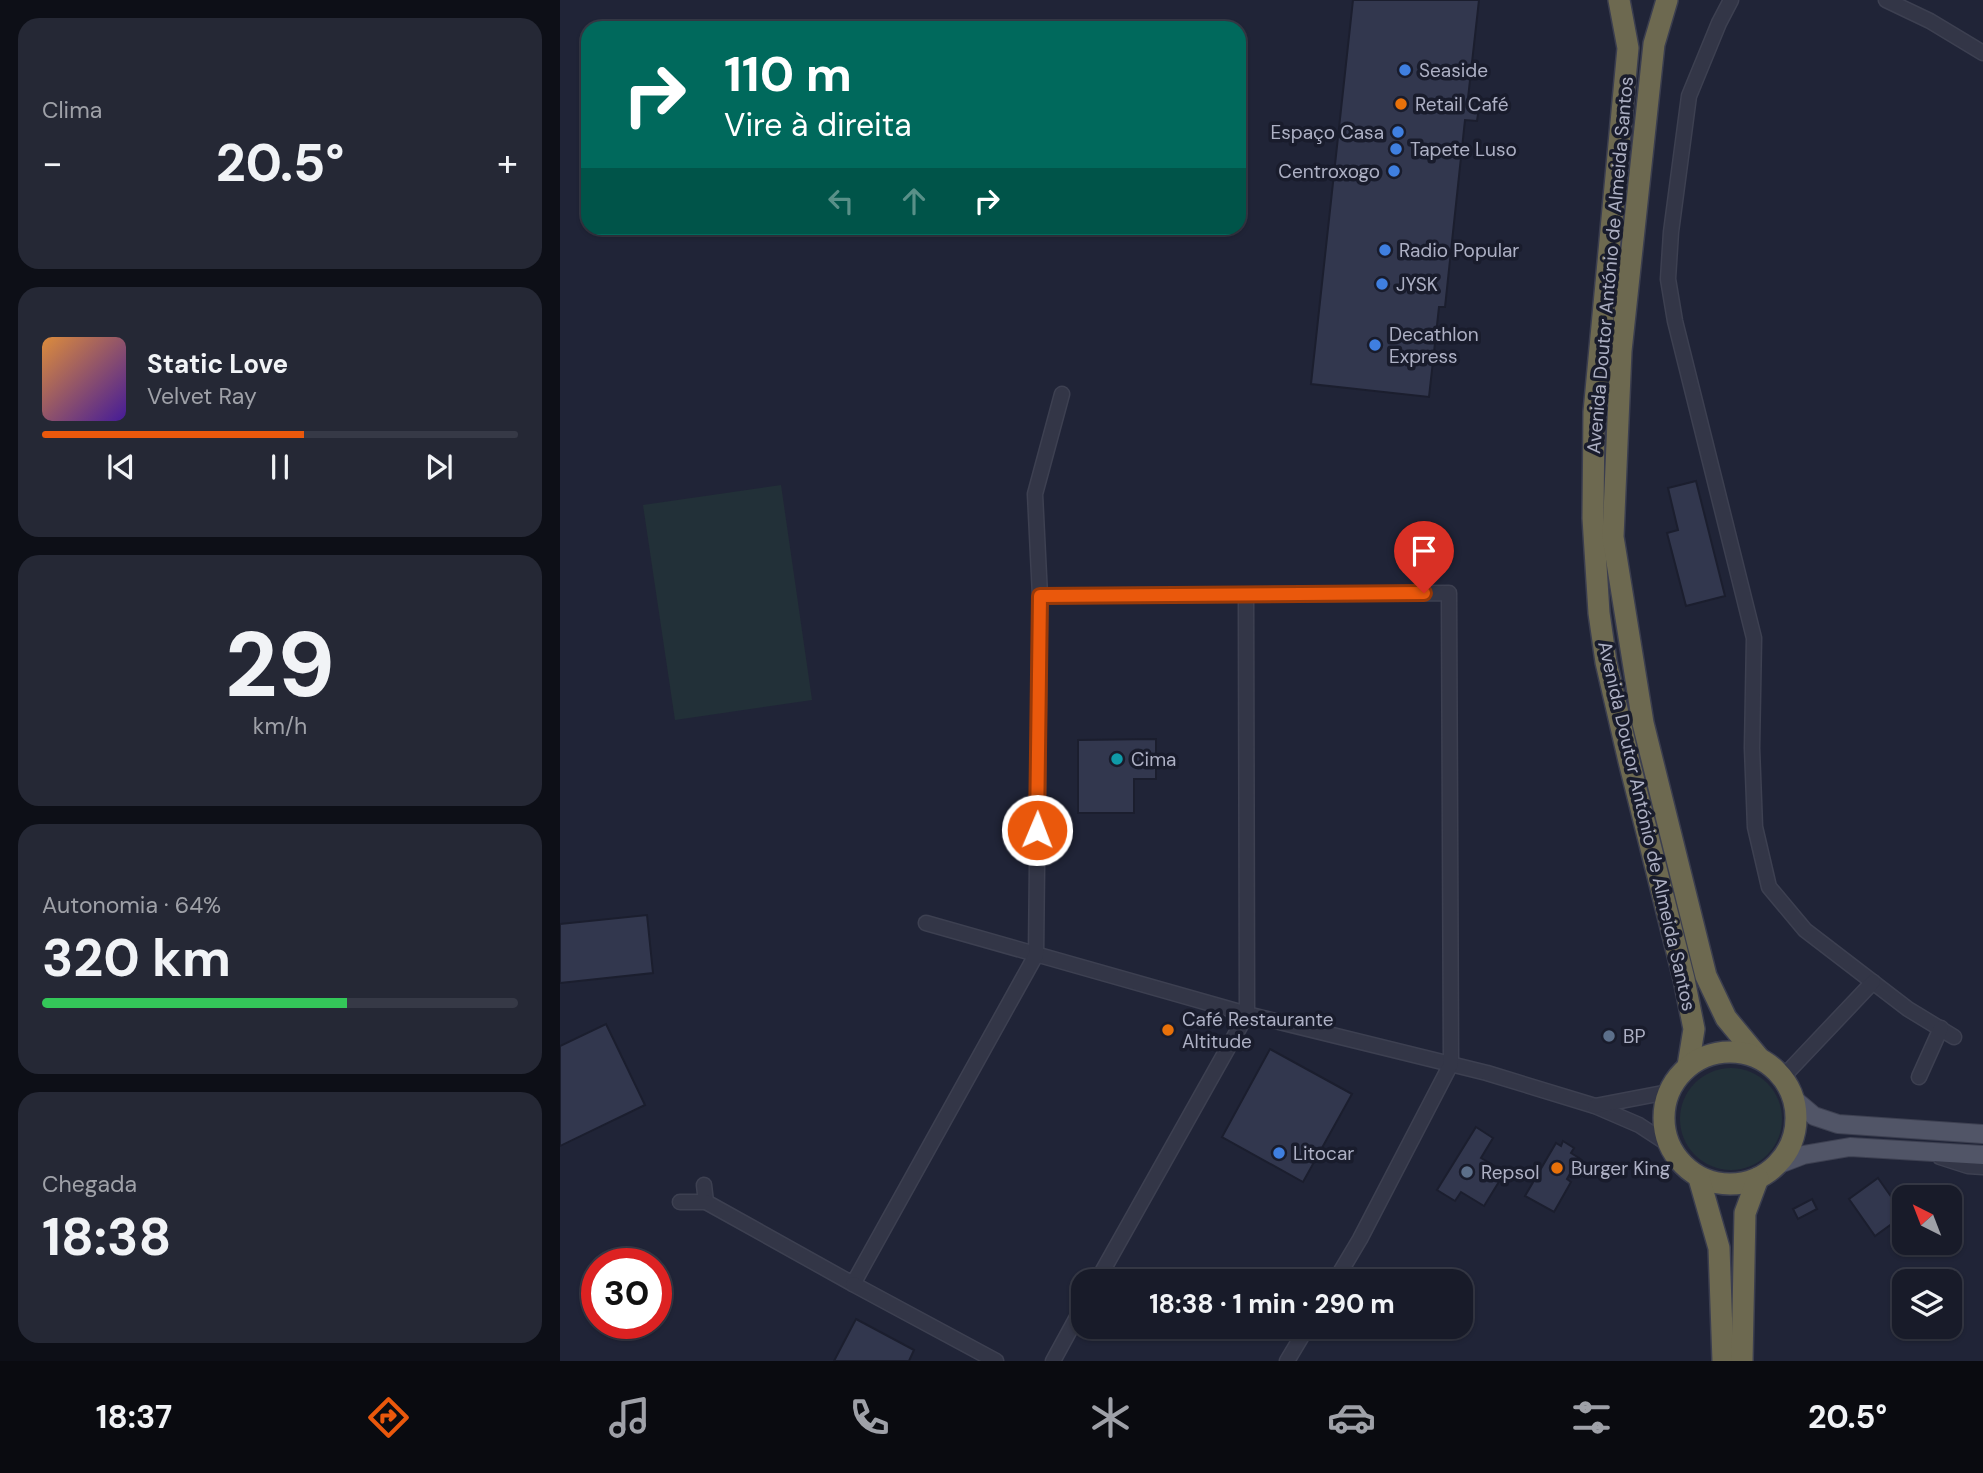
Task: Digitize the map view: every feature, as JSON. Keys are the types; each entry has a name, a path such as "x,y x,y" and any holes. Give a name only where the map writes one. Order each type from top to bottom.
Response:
{"highway":[{"name":"Avenida Doutor António de Almeida Santos","path":"1619,0 1628,48 1594,412 1593,519 1606,662 1638,800 1685,979 1694,1029 1688,1066"},
{"name":"Avenida Doutor António de Almeida Santos","path":"1667,0 1654,44 1620,351 1613,537 1643,723 1706,976 1726,1018 1759,1058"},
{"path":"1742,1052 1759,1058 1783,1077 1794,1099 1794,1134 1788,1151 1777,1165 1758,1178 1739,1184 1718,1184 1699,1178 1681,1163 1668,1144 1663,1127 1668,1092 1688,1066 1704,1056 1742,1052"},
{"path":"1699,1178 1719,1248 1723,1361"},
{"path":"1742,1361 1745,1213 1758,1178"}],"main road":[{"path":"1794,1099 1814,1116 1838,1124 1983,1134"},
{"path":"1777,1165 1803,1155 1850,1147 1983,1156"}],"street":[{"path":"1731,0 1689,96 1671,232 1668,279 1675,321 1754,638 1752,748 1755,827 1769,887 1805,930 1908,1009 1954,1037"},
{"path":"1886,0 1930,21 1983,52"},
{"path":"853,1284 1035,955 1040,596 1035,494 1062,394"},
{"path":"1040,596 1449,593 1451,1064 1342,1269"},
{"path":"1104,1269 1247,1014 1246,595"},
{"path":"926,923 1247,1014 1451,1064 1595,1106 1639,1125 1668,1144"},
{"path":"1783,1077 1873,982"},
{"path":"1919,1077 1941,1028"},
{"path":"1595,1106 1668,1092"},
{"path":"1926,1152 1968,1166 1983,1167"},
{"path":"704,1185 706,1202"},
{"path":"680,1202 706,1202 996,1361"},
{"path":"1053,1361 1071,1328"},
{"path":"1287,1361 1300,1339"}],"shaded area":[{"path":"781,485 812,700 675,720 643,505"},
{"path":"1731,1068 1751,1072 1767,1083 1778,1099 1782,1119 1778,1139 1767,1155 1751,1166 1731,1170 1711,1166 1695,1155 1684,1139 1680,1119 1684,1099 1695,1083 1711,1072"}],"building":[{"path":"1353,0 1479,0 1467,107 1479,108 1477,121 1465,120 1445,307 1439,307 1429,397 1311,384"},
{"path":"1696,481 1725,596 1686,606 1667,533 1678,530 1668,488"},
{"name":"Cima","path":"1156,739 1156,779 1134,779 1134,813 1078,813 1078,740"},
{"path":"647,915 653,973 560,983 560,924"},
{"path":"606,1024 645,1105 560,1146 560,1046"},
{"path":"1270,1049 1352,1094 1303,1182 1222,1137"},
{"path":"1476,1127 1493,1138 1481,1158 1505,1172 1484,1206 1461,1192 1455,1201 1437,1190"},
{"name":"Burger King","path":"1563,1141 1574,1148 1571,1153 1579,1158 1567,1179 1571,1182 1554,1212 1525,1196 1556,1143 1561,1146"},
{"path":"1878,1178 1892,1198 1892,1224 1875,1236 1849,1199"},
{"path":"1812,1199 1817,1209 1798,1219 1793,1209"},
{"path":"856,1319 914,1350 909,1361 834,1361"}],"place":[{"name":"Seaside","path":"1405,70"},
{"name":"Retail Café","path":"1401,104"},
{"name":"Espaço Casa","path":"1398,132"},
{"name":"Tapete Luso","path":"1396,149"},
{"name":"Centroxogo","path":"1394,171"},
{"name":"Radio Popular","path":"1385,250"},
{"name":"JYSK","path":"1382,284"},
{"name":"Decathlon Express","path":"1375,345"},
{"name":"Cima","path":"1117,759"},
{"name":"Café Restaurante Altitude","path":"1168,1030"},
{"name":"BP","path":"1609,1036"},
{"name":"Litocar","path":"1279,1153"},
{"name":"Burger King","path":"1557,1168"},
{"name":"Repsol","path":"1467,1172"}],"route":[{"path":"1037,830 1040,596 1424,593"}]}
